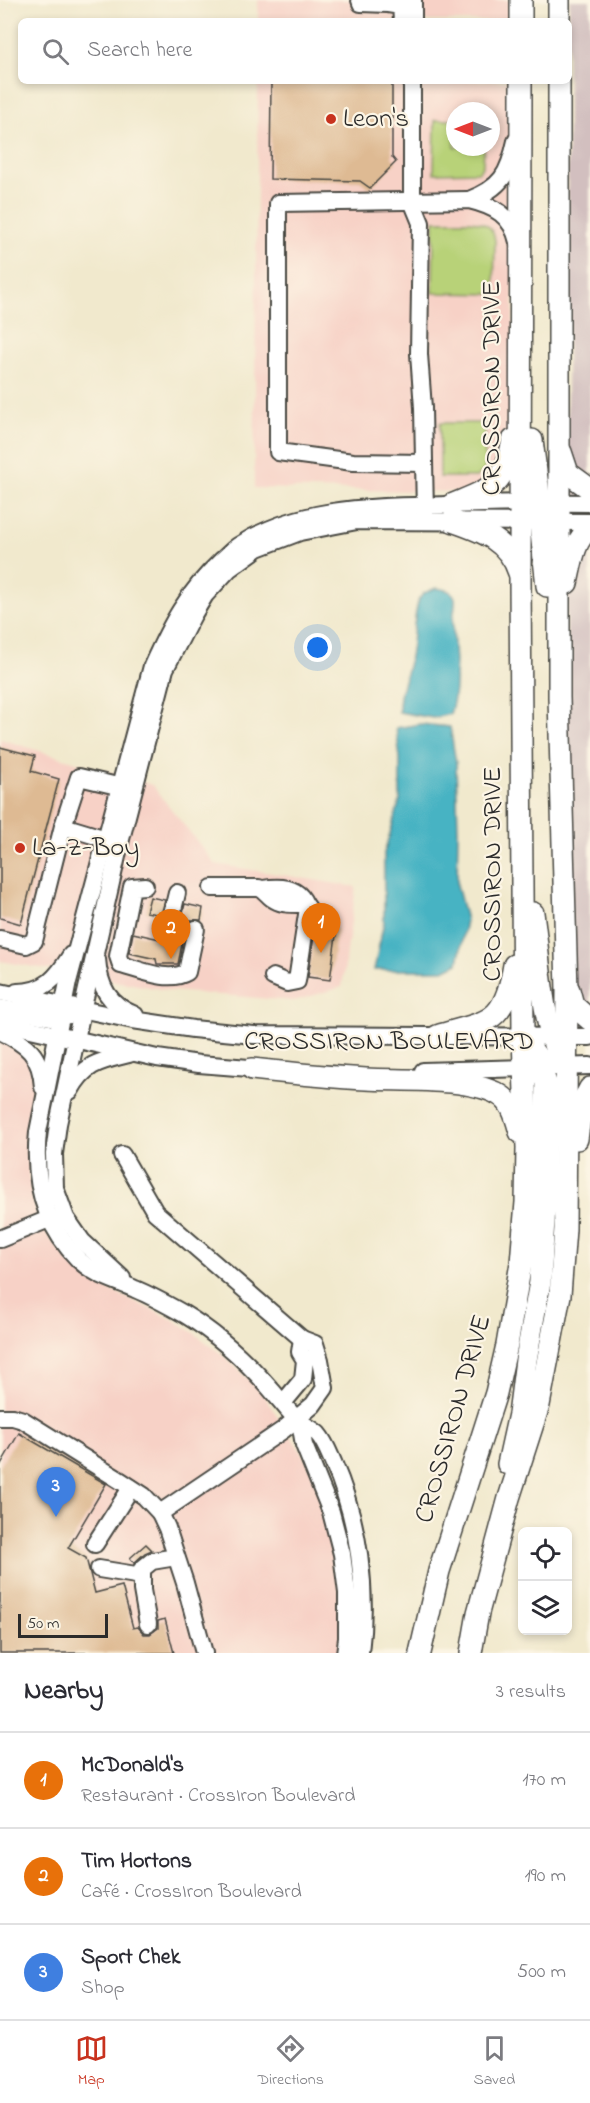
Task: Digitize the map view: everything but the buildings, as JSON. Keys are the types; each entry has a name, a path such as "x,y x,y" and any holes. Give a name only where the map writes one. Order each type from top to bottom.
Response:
{"main road":[{"path":"522,0 522,18"},
{"name":"CROSSIRON DRIVE","path":"522,84 521,398 559,624 567,976 559,1037"},
{"path":"552,84 560,135"},
{"name":"CROSSIRON DRIVE","path":"523,1037 520,578 559,442 559,84"},
{"path":"521,305 530,350 531,430 559,679"},
{"path":"520,578 516,563 500,543 452,513 494,485 504,474 510,457 521,398"},
{"path":"559,442 568,473 590,489"},
{"path":"559,624 572,559 584,532 590,529"},
{"path":"471,1653 478,1613 509,1498 539,1405 560,1295 565,1229 566,1068 559,1059 559,1037 528,881 522,820"},
{"path":"437,1036 485,1023 501,1008 512,976 522,893"},
{"path":"567,976 573,1005 590,1020"},
{"path":"509,1498 508,1467 519,1414 544,1244 546,1083 533,1069 537,1057 523,1037"},
{"path":"252,1069 327,1077 454,1083 486,1089 504,1098 514,1112 527,1171"},
{"name":"CROSSIRON DRIVE","path":"420,1653 439,1571 496,1394 507,1345 522,1263 533,1069"},
{"path":"539,1405 549,1389 567,1299 577,1133 582,1103 590,1088"}],"street":[{"path":"360,0 361,3 401,6 402,18"},
{"path":"413,0 413,18"},
{"path":"412,84 412,201 421,224 419,354 425,514"},
{"path":"469,200 495,188 507,172 522,114"},
{"path":"424,464 353,462 278,452 278,203 469,200 485,204 504,215 511,223 516,233 521,260"},
{"path":"360,1653 363,1615 360,1565 350,1507 340,1477 326,1448 317,1433 298,1420 262,1378 231,1347 185,1315 134,1288 105,1278 91,1270 68,1246 49,1219 39,1190 36,1155 44,1106 80,938 113,841 165,669 189,621 213,586 229,569 258,548 300,532 357,522 379,514 540,512 590,503"},
{"path":"540,512 590,522"},
{"path":"0,939 26,945 34,941 63,826 79,777 127,789"},
{"path":"63,826 113,841"},
{"path":"113,841 95,947 62,1108 54,1154 54,1173 55,1188 66,1218 82,1241 108,1267 134,1288"},
{"path":"145,886 132,887 118,956 121,966 170,977 187,972 196,929"},
{"path":"213,888 263,890 275,900 283,903 305,904 308,908 297,981 287,983 273,977"},
{"path":"170,922 177,893"},
{"path":"0,997 45,986 56,977 80,938"},
{"path":"95,947 100,979 107,996 116,1005 161,1024"},
{"path":"0,997 50,1017 63,1012 82,1011"},
{"name":"CROSSIRON BOULEVARD","path":"82,1011 161,1024 254,1035 590,1037"},
{"name":"CROSSIRON BOULEVARD","path":"0,1023 134,1053 199,1064 252,1069 345,1073 590,1066"},
{"path":"0,1031 21,1042 35,1056 42,1072 44,1106"},
{"path":"62,1108 78,1076 89,1067 100,1061 134,1053"},
{"path":"122,1155 155,1212 302,1339 315,1344 325,1388 298,1420 160,1513"},
{"path":"0,1239 49,1219"},
{"path":"283,1403 303,1379 305,1360 300,1352 302,1339"},
{"path":"2,1421 23,1420 144,1496 160,1513 185,1583 204,1653"},
{"path":"298,1420 304,1445 331,1512 342,1554 347,1593 345,1653"},
{"path":"95,1544 131,1488"},
{"path":"148,1624 142,1590 142,1569 152,1561 176,1557"},
{"path":"99,1569 142,1576"}],"shaded area":[{"path":"258,0 515,0 514,18 258,18"},
{"path":"570,0 590,0 590,1037 566,1037 568,84 572,84 572,18 568,18"},
{"path":"258,84 514,84 513,390 504,457 492,479 464,492 254,488"},
{"path":"0,739 152,785 215,864 356,887 342,987 294,1001 172,991 0,961"},
{"path":"0,1040 30,1058 37,1089 29,1138 29,1177 37,1215 51,1240 89,1278 172,1319 223,1355 259,1389 307,1460 338,1542 344,1653 0,1653"}],"green space":[{"path":"435,120 446,120 446,156 484,156 483,165 479,172 434,173"},
{"path":"434,221 477,222 490,228 495,240 494,294 433,293"},
{"path":"440,423 485,423 485,470 476,477 440,477"}],"water":[{"path":"436,588 445,589 455,598 453,621 455,692 450,714 433,718 399,712 400,694 409,661 419,599 424,593"},
{"path":"421,724 450,727 456,763 457,885 466,920 458,963 444,970 374,970 384,922 384,853 400,800 400,758 396,728"}],"place":[{"name":"Leon's","path":"331,119"},
{"name":"La-Z-Boy","path":"20,848"},
{"name":"McDonald's","path":"321,953"},
{"name":"Tim Hortons","path":"171,959"},
{"name":"Sport Chek","path":"56,1517"}]}
